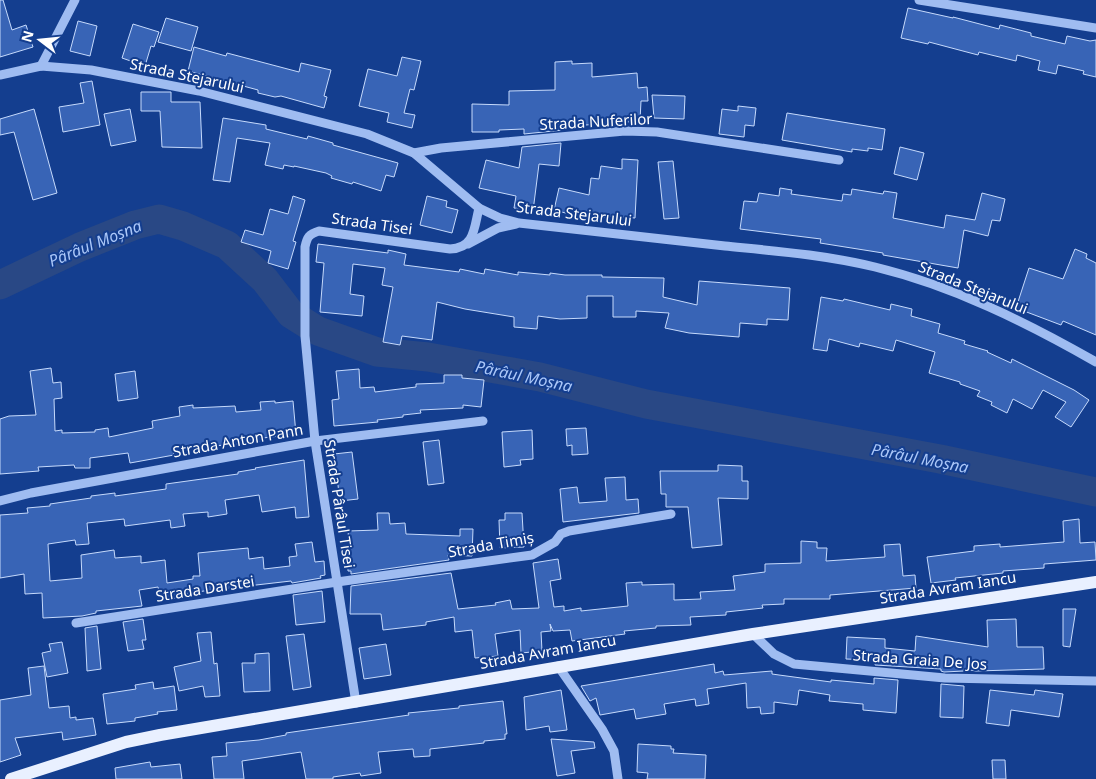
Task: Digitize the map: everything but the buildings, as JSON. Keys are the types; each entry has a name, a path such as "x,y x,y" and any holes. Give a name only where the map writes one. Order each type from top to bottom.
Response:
{"main road":[{"name":"Strada Avram Iancu","path":"11,779 126,742 558,666 753,634 1096,582"}],"street":[{"path":"41,66 75,0"},
{"path":"919,0 1096,28"},
{"name":"Strada Stejarului","path":"0,75 41,66 91,70 199,91 367,134 414,153 480,208 500,218 519,223 808,254 876,267 925,281 995,309 1096,362"},
{"name":"Strada Nuferilor","path":"414,153 450,147 633,131 657,132 839,160"},
{"path":"466,245 471,238 480,208"},
{"path":"466,245 498,228 519,223"},
{"name":"Strada Tisei","path":"304,310 305,247 307,237 312,233 319,231 450,249 466,245"},
{"name":"Strada Pârâul Tisei","path":"304,310 315,441 356,702"},
{"name":"Strada Anton Pann","path":"0,502 31,493 315,441 483,421"},
{"name":"Strada Timiș","path":"337,582 532,555 556,542 561,534 569,531 671,514"},
{"name":"Strada Darstei","path":"76,623 337,582"},
{"name":"Strada Graia De Jos","path":"753,634 774,654 794,664 945,678 1096,681"},
{"path":"558,666 602,729 614,751 618,779"}],"waterway":[{"name":"Pârâul Moșna","path":"0,285 80,247 135,225 159,219 183,226 227,245 265,280 291,314 318,331 377,352 428,357 540,377 646,404 940,459 1096,492"}]}
